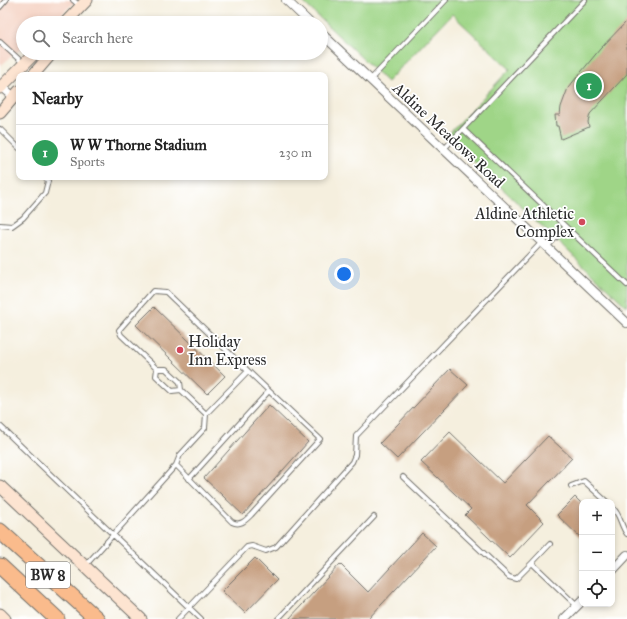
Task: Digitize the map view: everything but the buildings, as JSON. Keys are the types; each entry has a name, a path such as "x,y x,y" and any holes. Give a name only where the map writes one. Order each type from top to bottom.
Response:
{"highway":[{"name":"BW 8","path":"0,531 97,619"},
{"name":"BW 8","path":"0,566 56,619"},
{"path":"22,586 41,619"}],"main road":[{"path":"81,16 92,0"},
{"path":"70,16 80,2"},
{"path":"1,86 28,60"},
{"path":"36,72 46,60"},
{"path":"2,108 16,94"},
{"path":"0,486 141,619"},
{"path":"0,614 5,619"}],"street":[{"path":"286,0 303,16"},
{"name":"Aldine Meadows Road","path":"328,40 627,322"},
{"path":"1,86 16,94"},
{"path":"615,568 627,555"},
{"path":"564,619 579,605"}],"lane":[{"path":"0,7 6,0"},
{"path":"370,80 446,0"},
{"path":"444,149 585,0"},
{"path":"0,42 16,57"},
{"path":"20,60 24,64"},
{"path":"0,129 16,145"},
{"path":"463,130 627,286"},
{"path":"0,225 12,226 23,218 45,192 47,180"},
{"path":"178,619 247,547 252,546 266,551 276,547 352,462 355,455 356,436 545,244 566,227"},
{"path":"176,466 232,522 237,524 242,523 320,439 166,292 153,291 119,330 120,335 157,369 166,369 180,382 180,390 206,414"},
{"path":"157,369 156,376 172,391 180,390"},
{"path":"85,566 112,534 176,466 180,455 205,428 206,414 248,371"},
{"path":"189,479 269,391"},
{"path":"0,426 201,619"},
{"path":"404,477 509,577 516,579 550,544"},
{"path":"571,486 584,481 604,499"},
{"path":"615,511 621,518 622,528 627,534"},
{"path":"278,619 374,517"},
{"path":"532,563 579,603"}],"shaded area":[{"path":"0,0 77,0 60,16 16,16 16,53 0,66"}],"green space":[{"name":"Aldine Athletic Complex","path":"301,0 627,0 627,307 447,136 510,69 452,14 387,82 328,26 328,16 318,16"}],"place":[{"name":"W W Thorne Stadium","path":"589,86"},
{"name":"Aldine Athletic Complex","path":"582,222"},
{"name":"Holiday Inn Express","path":"180,350"}]}
